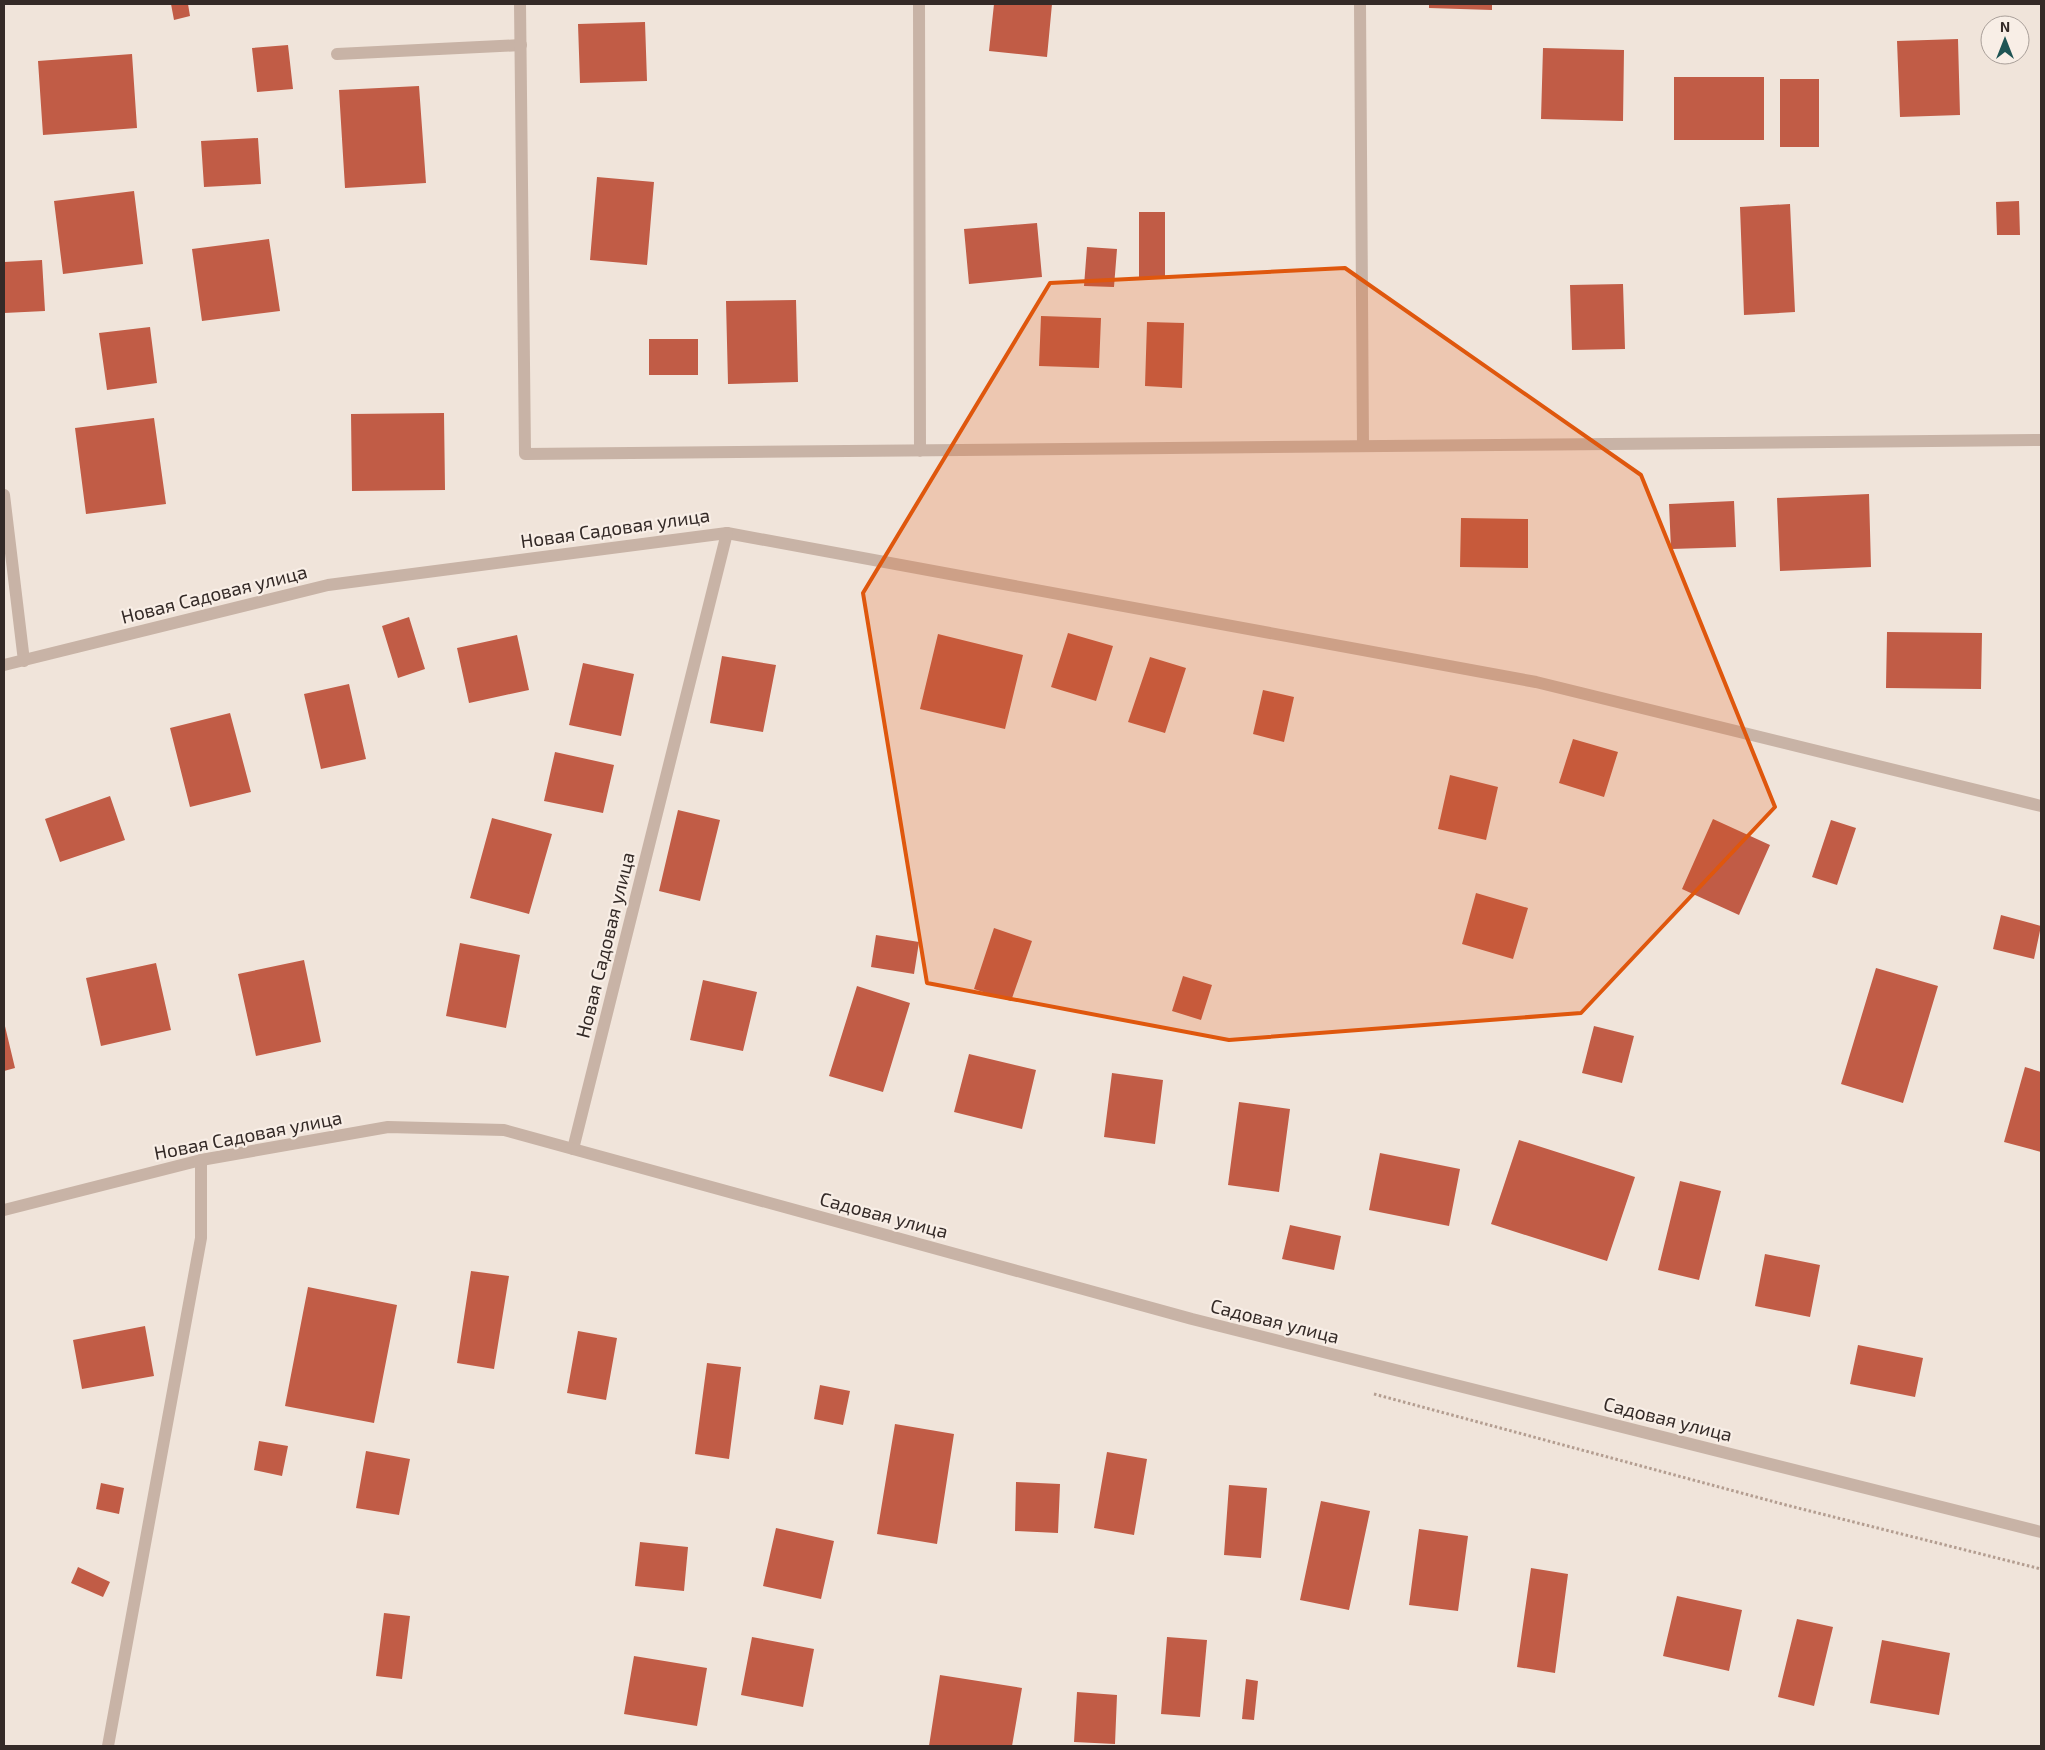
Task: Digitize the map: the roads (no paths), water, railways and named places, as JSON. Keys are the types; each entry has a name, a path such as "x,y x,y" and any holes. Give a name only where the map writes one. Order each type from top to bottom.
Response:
{"street":[{"path":"520,4 525,454 2041,440"},
{"path":"919,4 920,451"},
{"path":"1360,4 1363,446"},
{"path":"336,54 521,45"},
{"path":"4,495 24,661"},
{"path":"727,533 1536,682 2041,806"},
{"name":"Новая Садовая улица","path":"4,665 328,585 727,533 573,1149"},
{"name":"Новая Садовая улица","path":"4,1210 201,1160 388,1127 504,1130"},
{"name":"Садовая улица","path":"504,1130 1192,1319 2041,1532"},
{"path":"108,1746 201,1238 201,1160"}]}
